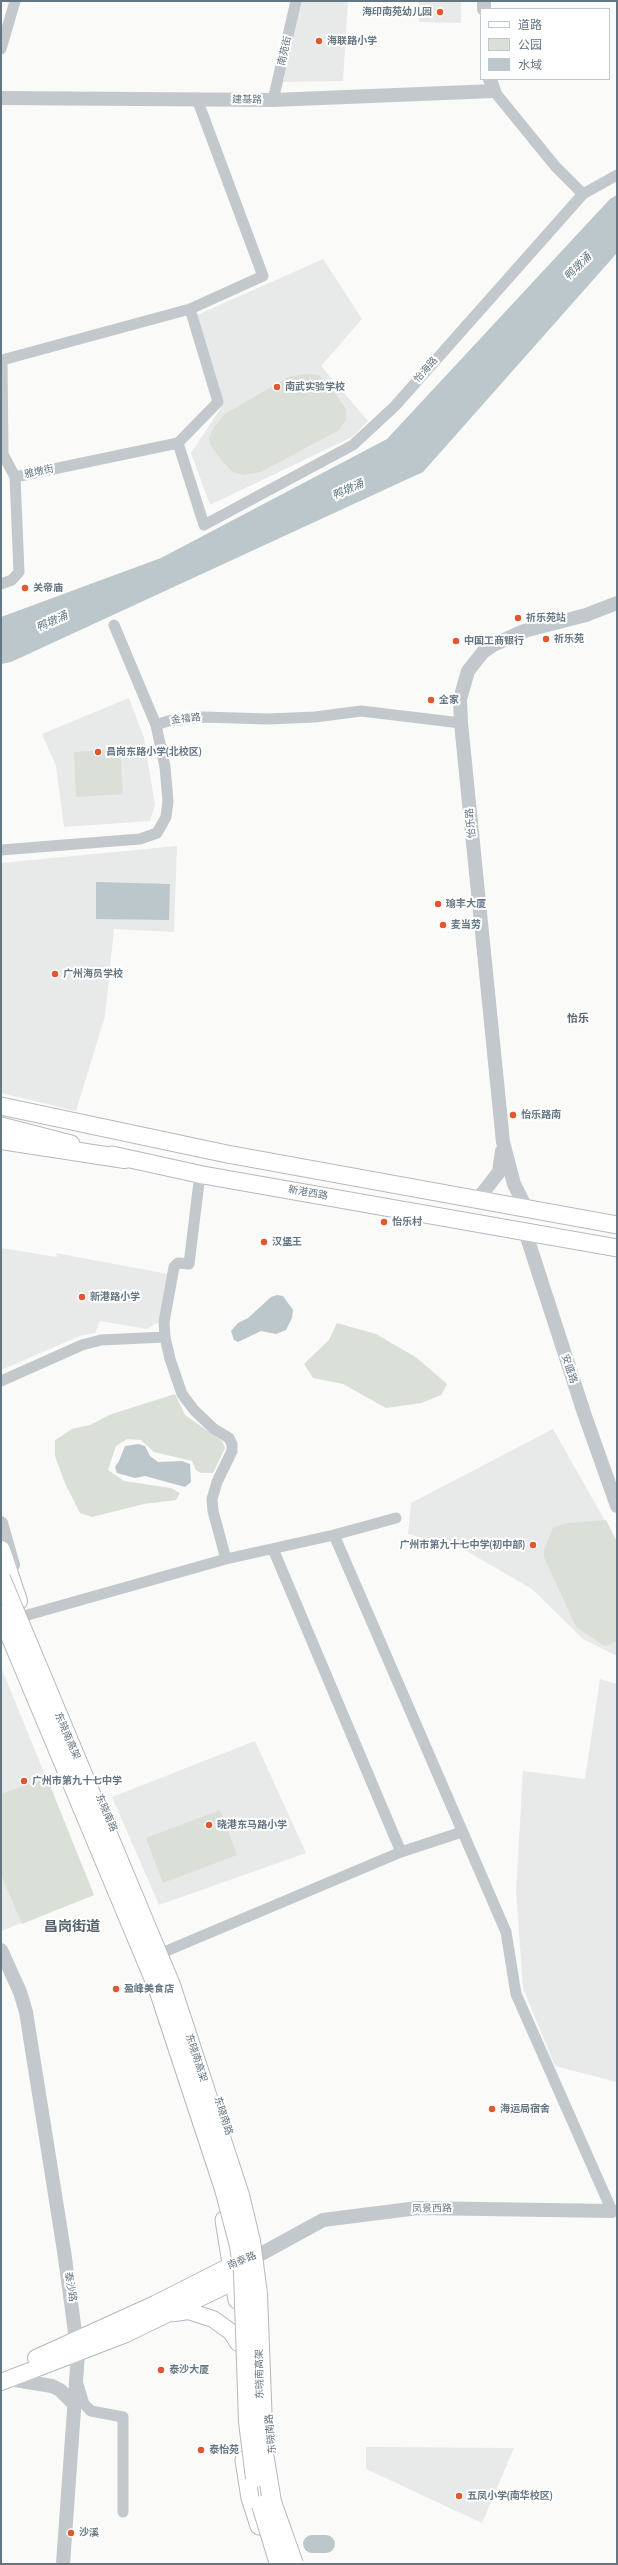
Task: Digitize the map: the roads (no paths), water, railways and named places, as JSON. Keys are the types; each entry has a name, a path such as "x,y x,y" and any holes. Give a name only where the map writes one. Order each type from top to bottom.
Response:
{"highway":[{"path":"2,1139 126,1158"},
{"path":"1,1550 21,1608"},
{"name":"东晓南高架","path":"1,1578 171,1985 240,2194 251,2241 257,2287 264,2453 272,2502 294,2564"},
{"name":"东晓南高架","path":"1,1614 158,1989 224,2189 234,2225 243,2273 248,2422 251,2450 261,2506 279,2564"}],"main road":[{"path":"1,1106 227,1154 617,1225"},
{"name":"新港西路","path":"126,1158 200,1174 617,1248"},
{"name":"东晓南路","path":"1,1568 21,1608 164,1952 199,2045 239,2164 253,2214 261,2254 266,2318 272,2456 282,2506 302,2564"},
{"path":"1,1636 30,1696 95,1850 151,1990 218,2192 235,2281 241,2430 247,2477 256,2518 272,2564"},
{"name":"南泰路","path":"77,2347 232,2264 261,2254"},
{"name":"南泰路","path":"4,2378 77,2347 170,2313 235,2281 261,2254"},
{"path":"170,2313 188,2311 213,2319 231,2332 238,2343"}],"street":[{"path":"1,49 15,1"},
{"name":"南苑街","path":"273,100 296,1"},
{"path":"492,85 555,166 583,194"},
{"name":"建基路","path":"1,98 273,100 492,85"},
{"path":"15,477 3,454 2,360 190,309 263,276 197,99"},
{"name":"怡海路","path":"178,443 204,525 353,445 375,426 583,194 617,175"},
{"path":"178,443 218,402 190,309"},
{"name":"雅墩街","path":"1,584 12,580 19,572 15,477 178,443"},
{"name":"怡乐路","path":"503,1142 461,723 463,686 468,671 483,652 506,638 524,631 586,615 617,604"},
{"path":"1,850 140,839 156,833 166,817 168,801 165,767 156,725 114,625"},
{"name":"金禧路","path":"156,725 180,718 292,718 361,711 461,723"},
{"path":"478,1199 493,1182 499,1172 503,1142"},
{"path":"503,1142 514,1184 526,1208"},
{"path":"200,1174 189,1264 178,1263 174,1267 164,1322 165,1337 170,1359 182,1394 194,1410 214,1429 229,1438 232,1444 232,1451 217,1482 212,1499 213,1511 226,1559"},
{"name":"安盛路","path":"525,1231 581,1406 617,1506"},
{"path":"1,1381 82,1345 101,1340 165,1337"},
{"path":"21,1608 334,1535 396,1518"},
{"name":"东晓南路","path":"1,1523 12,1560 21,1608"},
{"path":"334,1535 506,1932 516,1994 612,2211"},
{"path":"273,1549 401,1852"},
{"path":"164,1952 401,1852 462,1832"},
{"name":"泰沙路","path":"1,1950 20,1992 26,2012 77,2347 77,2379 63,2564"},
{"name":"凤景西路","path":"261,2254 323,2220 418,2208 612,2211"},
{"path":"4,2378 52,2386 60,2390 75,2405"},
{"path":"77,2379 84,2404 91,2411 124,2417 124,2512"}],"water":[{"name":"鸭墩涌","path":"617,195 617,253 423,472 11,662 1,664 1,617 161,558 387,439 610,199"},
{"path":"96,882 170,884 169,920 96,919"},
{"path":"277,1295 283,1296 293,1310 292,1318 286,1330 276,1334 261,1331 238,1342 234,1340 231,1331 238,1323 248,1318 271,1297"},
{"path":"138,1444 145,1446 150,1456 158,1462 182,1461 190,1464 191,1482 185,1487 145,1476 135,1478 117,1473 115,1467 125,1446"}],"waterway":[{"path":"312,2544 326,2544"}],"place":[{"name":"海印南苑幼儿园","path":"440,12"},
{"name":"海联路小学","path":"319,41"},
{"name":"南武实验学校","path":"277,387"},
{"name":"关帝庙","path":"25,588"},
{"name":"祈乐苑站","path":"518,618"},
{"name":"祈乐苑","path":"546,639"},
{"name":"中国工商银行","path":"456,641"},
{"name":"全家","path":"431,700"},
{"name":"昌岗东路小学(北校区)","path":"98,752"},
{"name":"瑜丰大厦","path":"438,904"},
{"name":"麦当劳","path":"443,925"},
{"name":"广州海员学校","path":"55,974"},
{"name":"怡乐路南","path":"513,1115"},
{"name":"怡乐村","path":"384,1222"},
{"name":"汉堡王","path":"264,1242"},
{"name":"新港路小学","path":"82,1297"},
{"name":"广州市第九十七中学(初中部)","path":"533,1545"},
{"name":"广州市第九十七中学","path":"24,1781"},
{"name":"晓港东马路小学","path":"209,1825"},
{"name":"盈峰美食店","path":"116,1989"},
{"name":"海运局宿舍","path":"492,2109"},
{"name":"泰沙大厦","path":"161,2370"},
{"name":"泰怡苑","path":"201,2450"},
{"name":"五凤小学(南华校区)","path":"459,2496"},
{"name":"沙溪","path":"71,2533"}],"district":[{"name":"怡乐","path":"578,1019"},
{"name":"昌岗街道","path":"72,1927"}]}
